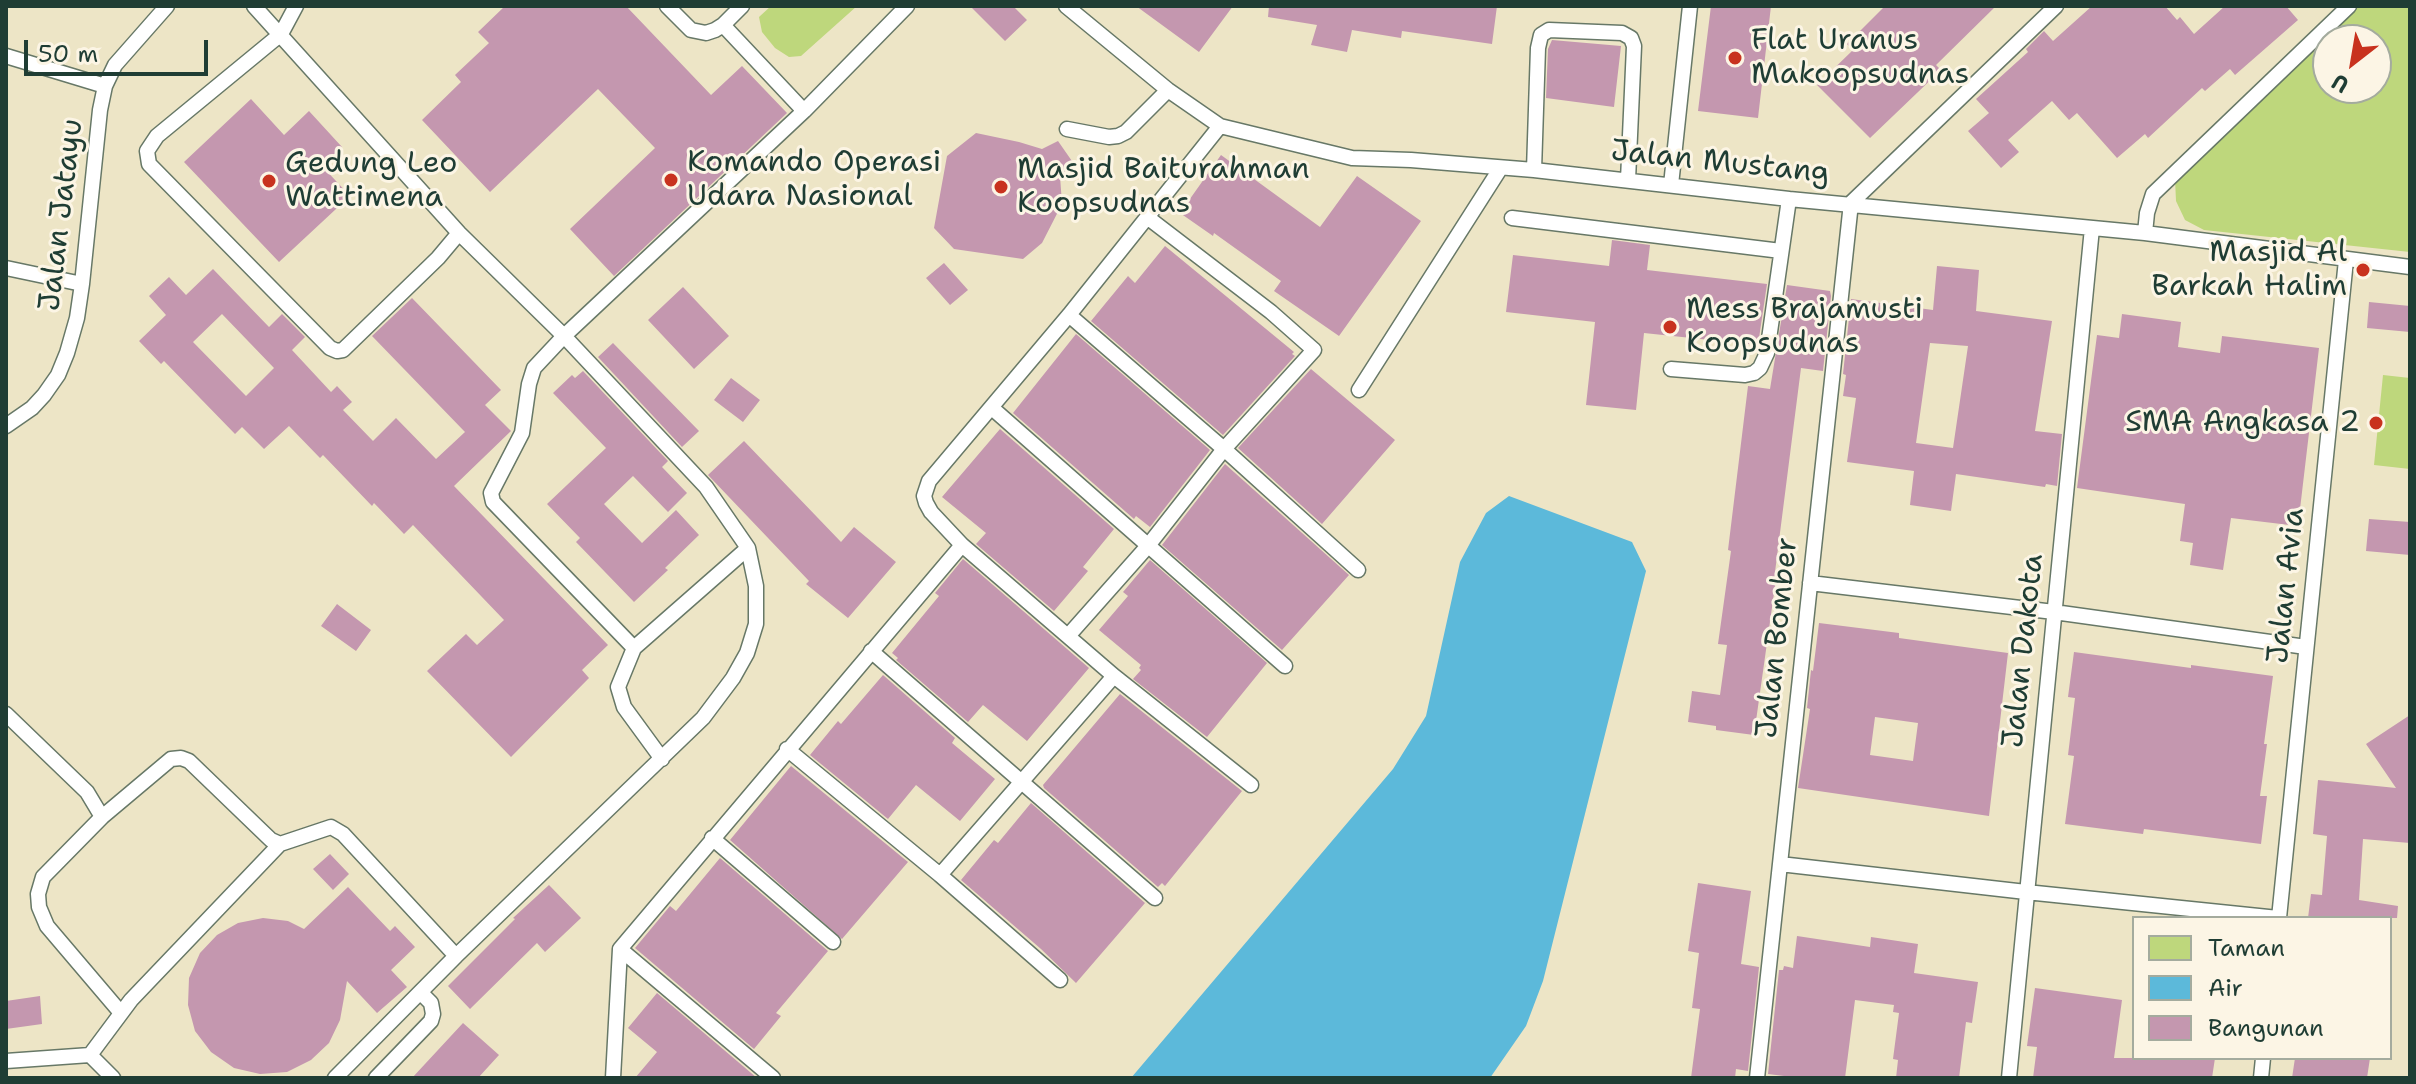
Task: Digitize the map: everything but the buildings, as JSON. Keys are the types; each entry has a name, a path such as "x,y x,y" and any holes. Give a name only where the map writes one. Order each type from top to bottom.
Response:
{"lane":[{"path":"254,6 459,233 564,336 706,487 748,548 756,586 756,624 747,653 733,678 703,718 456,956 335,1078"},
{"path":"296,6 281,34 157,136 147,151 149,164 330,348 337,351 343,350 438,258 459,233"},
{"path":"667,6 691,30 706,33 723,25 742,6"},
{"path":"634,648 493,502 491,493 522,433 530,376 564,336 804,111 907,6"},
{"name":"Jalan Mustang","path":"1066,6 1168,90 1220,126 1352,158 1534,170 1789,199 2145,233 2410,267"},
{"path":"1671,185 1690,6"},
{"path":"1851,203 2056,6"},
{"path":"2145,233 2153,194 2349,6"},
{"name":"Jalan Jatayu","path":"6,426 32,408 44,395 58,375 67,353 82,284 105,86 115,65 160,8"},
{"path":"723,25 804,111"},
{"path":"1534,170 1541,35 1549,30 1622,33 1631,38 1634,46 1628,180"},
{"path":"6,56 105,86"},
{"path":"1067,129 1118,136 1126,132 1168,90"},
{"path":"1220,126 1069,315 929,481 925,490 926,503 931,512 962,545 1114,676 1251,785"},
{"path":"1359,390 1500,169"},
{"path":"1671,369 1745,375 1760,368 1767,353 1789,199"},
{"name":"Jalan Bomber","path":"1757,1078 1851,203"},
{"path":"1068,636 1147,547 1224,449 1314,350 1271,312 1147,217"},
{"path":"1512,218 1781,251"},
{"name":"Jalan Dakota","path":"2009,1078 2092,228"},
{"name":"Jalan Avia","path":"2279,916 2346,260"},
{"path":"6,268 82,284"},
{"path":"1069,315 1358,570"},
{"path":"992,408 1285,666"},
{"path":"613,1078 620,949 962,545"},
{"path":"662,759 620,698 618,687 634,648 748,548"},
{"path":"1810,583 2054,612 2306,647"},
{"path":"871,651 1155,898"},
{"path":"940,875 1114,676"},
{"path":"6,714 87,792 102,817"},
{"path":"787,749 940,875 1060,980"},
{"path":"121,1013 47,926 39,907 38,894 43,877 102,817 171,759 189,761 271,840 280,844"},
{"path":"90,1055 121,1013 280,844 331,827 343,834 456,956"},
{"path":"712,838 833,942"},
{"path":"1780,864 2260,916"},
{"path":"620,949 773,1078"},
{"path":"376,1078 431,1021 431,1003 421,993"},
{"path":"6,1061 90,1055 113,1078"}],"green space":[{"path":"771,6 857,6 801,56 789,57 775,48 762,32 759,17"},
{"path":"2359,6 2410,6 2410,252 2204,230 2185,220 2176,201 2175,179 2312,50 2312,104 2392,104 2392,24 2340,24"},
{"path":"2383,375 2410,378 2410,469 2374,465"}],"water":[{"path":"1509,496 1632,542 1646,571 1543,981 1526,1026 1490,1078 1131,1078 1393,769 1426,716 1460,562 1486,513"}],"place":[{"name":"Flat Uranus Makoopsudnas","path":"1735,58"},
{"name":"Komando Operasi Udara Nasional","path":"671,180"},
{"name":"Gedung Leo Wattimena","path":"269,181"},
{"name":"Masjid Baiturahman Koopsudnas","path":"1001,187"},
{"name":"Masjid Al Barkah Halim","path":"2363,270"},
{"name":"Mess Brajamusti Koopsudnas","path":"1670,327"},
{"name":"SMA Angkasa 2","path":"2376,423"}]}
